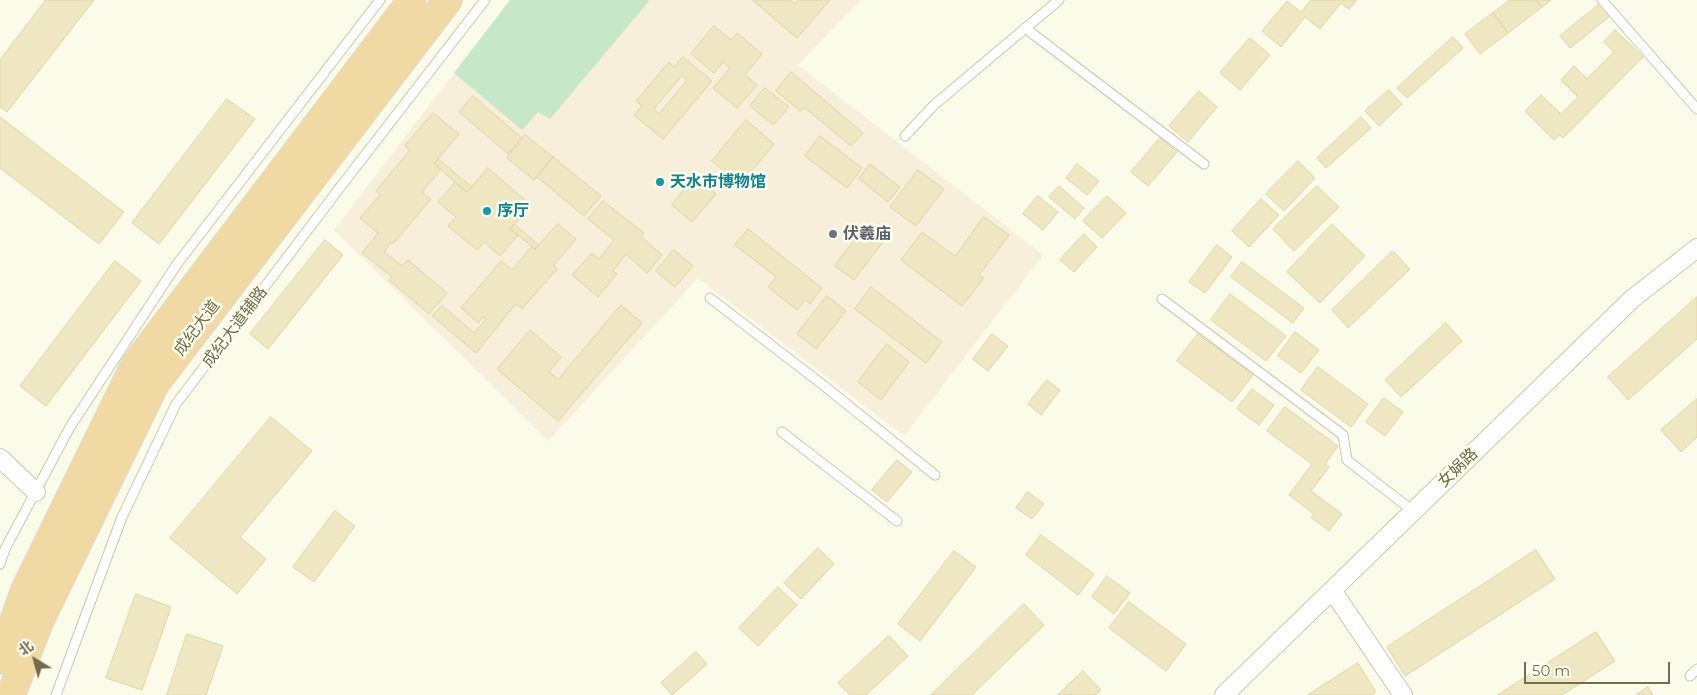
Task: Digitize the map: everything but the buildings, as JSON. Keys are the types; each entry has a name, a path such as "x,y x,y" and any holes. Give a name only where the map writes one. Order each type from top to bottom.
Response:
{"highway":[{"name":"成纪大道","path":"0,660 25,590 135,365 412,0"},
{"name":"成纪大道","path":"11,695 38,622 155,384 448,0"}],"street":[{"name":"女娲路","path":"1224,695 1632,299 1697,248"},
{"path":"0,458 36,492"},
{"path":"1332,590 1404,695"}],"lane":[{"path":"0,564 70,427 177,264 380,0"},
{"name":"成纪大道辅路","path":"56,695 122,517 176,404 338,190 486,0"},
{"path":"905,136 934,105 1059,0"},
{"path":"1602,0 1697,109"},
{"path":"1025,28 1204,164"},
{"path":"710,298 935,475"},
{"path":"1162,299 1343,434 1347,460 1413,511"},
{"path":"782,432 897,521"}],"shaded area":[{"name":"天水市博物馆","path":"510,0 861,0 798,65 1043,255 904,436 698,278 548,441 334,230"}],"green space":[{"path":"510,0 649,1 550,119 538,112 522,130 454,73"}],"place":[{"name":"天水市博物馆","path":"660,182"},
{"name":"序厅","path":"487,211"},
{"name":"伏羲庙","path":"833,234"}]}
